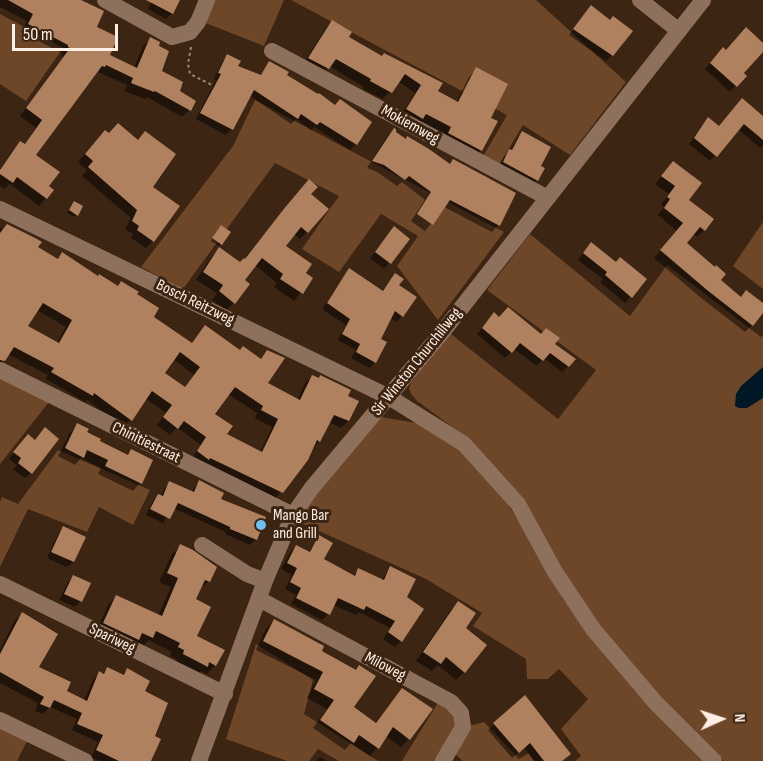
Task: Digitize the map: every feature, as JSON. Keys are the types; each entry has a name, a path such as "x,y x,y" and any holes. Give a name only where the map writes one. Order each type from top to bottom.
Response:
{"street":[{"path":"105,0 172,37 190,32 198,22 207,0"},
{"path":"640,0 679,32"},
{"name":"Sir Winston Churchillweg","path":"199,761 265,581 293,515 311,489 389,397 703,0"},
{"name":"Mokiemweg","path":"272,51 548,198"},
{"name":"Bosch Reitzweg","path":"0,209 389,397 464,444 518,504 555,572 592,629 655,702 714,761"},
{"name":"Chinitiestraat","path":"0,370 293,515"},
{"path":"202,545 247,574 265,581"},
{"name":"Spariweg","path":"0,584 225,694"},
{"name":"Miloweg","path":"259,599 451,702 461,713 463,727 443,761"},
{"path":"0,720 85,761"}],"path":[{"path":"190,32 190,74 212,85"}],"shaded area":[{"path":"211,0 284,0 264,46 203,22"},
{"path":"291,0 536,0 626,82 570,155 523,125 496,170 481,160 507,115"},
{"path":"0,14 63,48 26,101 0,84"},
{"path":"255,100 504,232 438,320 397,266 418,236 381,214 339,272 302,249 339,196 275,163 183,289 141,267 233,146"},
{"path":"763,222 763,289 733,266"},
{"path":"530,234 630,316 667,265 761,337 763,335 763,761 724,761 641,677 585,610 459,432 411,394 409,388 411,383 451,334 558,419 596,370 487,290"},
{"path":"0,375 49,402 0,464"},
{"path":"381,417 422,424 457,445 507,503 535,546 563,599 617,666 714,761 575,761 581,756 561,729 588,699 559,669 548,679 527,679 526,659 473,626 482,613 426,579 299,522 303,511"},
{"path":"58,450 150,490 133,525 99,507 87,532 28,509 0,567 0,502 2,497 18,504"},
{"path":"256,644 313,680 304,714 378,761 339,761 318,749 309,761 287,761 226,739"},
{"path":"439,701 448,706 458,725 436,761 402,761"},
{"path":"484,722 519,759 529,753 534,761 463,761 454,753 469,726"},
{"path":"0,725 28,739 17,761 0,761"}],"water":[{"path":"763,367 763,398 747,408 735,406 736,394 741,386"}],"building":[{"path":"8,0 81,0 104,11 97,27 118,37 110,55 137,68 150,37 160,42 159,46 169,51 162,71 183,82 180,91 196,101 191,111 155,91 131,83 133,78 106,65 102,66 36,155 60,172 49,186 54,190 47,199 17,177 13,183 0,174 0,170 20,141 25,144 42,120 26,108 70,48 28,24 33,14"},
{"path":"146,0 180,0 173,14"},
{"path":"591,5 610,20 613,16 633,31 613,56 573,29"},
{"path":"332,20 352,32 349,37 382,56 384,53 443,83 438,91 458,102 476,67 508,84 491,118 498,121 482,151 448,133 451,127 426,114 423,119 406,109 421,85 405,74 392,93 336,59 329,69 308,58"},
{"path":"746,27 763,43 763,52 744,73 747,76 737,87 710,63 723,47 726,50"},
{"path":"227,54 241,61 238,66 261,75 269,61 289,72 287,75 335,105 340,99 372,122 357,145 320,122 317,125 301,114 298,119 254,90 233,130 200,113 221,74 218,73"},
{"path":"742,98 763,116 763,140 744,124 717,157 694,138 708,117 719,126"},
{"path":"118,123 138,140 145,131 176,154 153,187 180,206 154,242 137,230 139,226 132,221 137,210 88,167 93,161 85,154 105,130 109,133"},
{"path":"394,128 406,139 407,136 450,164 453,159 516,193 500,226 450,200 433,225 417,214 431,192 409,176 405,180 384,165 372,161"},
{"path":"522,131 551,147 541,166 545,168 538,181 503,162"},
{"path":"673,161 702,183 689,200 714,219 705,231 700,227 687,243 726,274 721,280 741,297 746,290 763,303 763,313 753,326 660,250 683,223 664,208 670,199 667,197 675,186 661,176"},
{"path":"309,179 318,187 311,194 329,209 308,233 301,227 286,246 312,264 306,273 313,278 303,294 280,279 283,274 262,258 245,280 250,284 235,304 219,291 223,285 203,272 219,247 240,262 245,259"},
{"path":"74,201 83,206 78,216 69,210"},
{"path":"7,224 42,242 38,247 58,259 62,252 98,276 99,274 118,286 121,281 159,308 154,317 192,343 205,325 240,350 243,346 261,359 267,350 285,358 268,383 300,400 312,375 319,378 320,375 351,390 348,396 359,401 349,421 334,415 320,442 317,440 308,460 283,493 210,458 209,460 197,451 206,437 184,421 178,429 163,417 172,405 152,391 132,421 94,393 93,396 51,372 54,368 14,347 5,361 0,360 0,233","holes":["43,303 72,320 59,343 28,326","180,352 200,367 185,387 165,373","235,387 263,406 261,410 278,419 262,452 227,434 233,426 215,414"]},
{"path":"221,225 231,232 222,245 212,238"},
{"path":"394,226 410,239 391,264 375,252"},
{"path":"591,242 616,262 620,257 647,279 632,298 605,275 607,272 583,253"},
{"path":"349,268 383,291 395,273 404,279 399,285 417,297 403,317 395,311 381,339 387,342 376,363 356,352 360,344 342,334 350,319 327,303"},
{"path":"508,307 541,334 546,328 560,338 555,344 576,359 569,367 550,353 543,361 520,343 512,353 482,328 494,312 499,317"},
{"path":"77,423 89,429 87,432 101,439 100,441 128,455 131,449 153,460 142,484 105,466 108,460 87,450 84,458 65,448"},
{"path":"45,427 59,439 32,474 18,463 21,458 13,452 28,434 35,440"},
{"path":"199,480 224,493 221,499 266,517 257,540 178,503 170,519 150,509 158,494 163,496 169,481 194,492"},
{"path":"63,526 86,537 74,562 51,552"},
{"path":"319,535 333,543 324,559 355,576 358,568 384,580 390,566 416,579 407,597 424,609 402,642 388,632 395,621 366,606 364,610 338,598 330,615 296,598 301,588 290,582 297,568 287,563 296,545 310,552"},
{"path":"180,544 217,567 210,582 205,580 196,599 211,607 197,636 225,650 216,666 209,662 208,667 183,654 184,650 178,647 180,643 156,631 153,638 142,633 139,640 103,623 116,595 162,616 178,578 167,573"},
{"path":"73,575 91,583 82,602 64,594"},
{"path":"458,601 476,613 466,628 487,645 465,673 446,657 441,664 423,652"},
{"path":"22,612 58,634 39,667 71,682 67,691 87,701 99,671 104,674 107,667 124,675 127,668 150,681 145,691 168,703 155,736 161,739 151,761 119,761 96,750 103,735 77,724 82,713 54,700 50,708 40,704 44,697 0,672 0,654"},
{"path":"274,619 324,646 322,651 356,670 359,665 376,676 354,707 376,723 402,688 433,709 410,740 393,727 379,749 359,735 354,743 320,720 334,700 314,689 323,672 263,641"},
{"path":"525,695 571,754 562,761 544,761 530,743 519,753 493,723"}],"place":[{"name":"Mango Bar and Grill","path":"261,525"}]}
